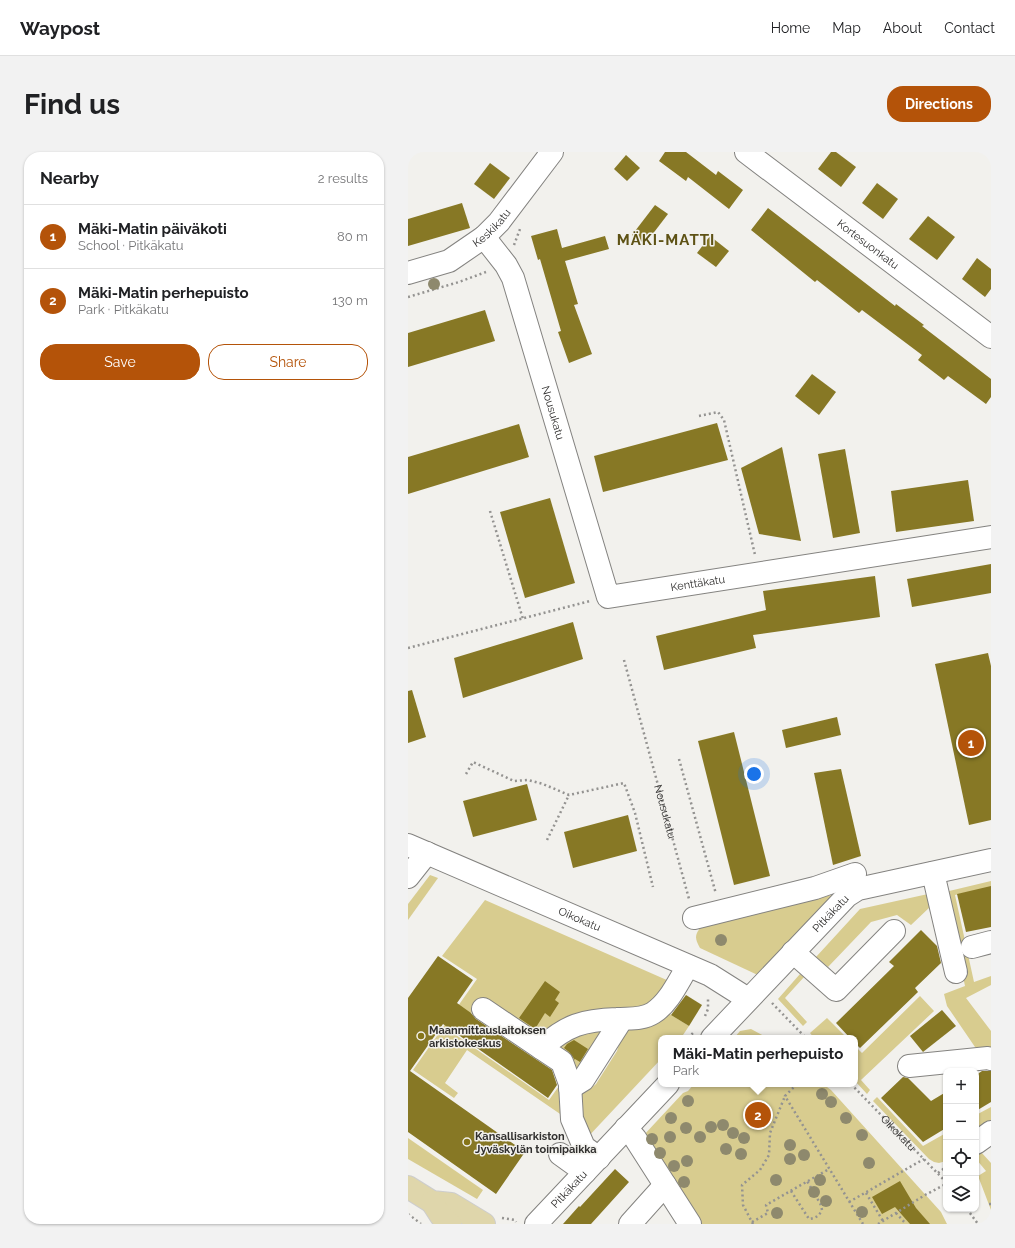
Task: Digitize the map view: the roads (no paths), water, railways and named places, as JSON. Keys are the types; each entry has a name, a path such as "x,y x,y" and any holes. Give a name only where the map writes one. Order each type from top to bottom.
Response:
{"main road":[{"path":"408,1187 432,1202 441,1216 450,1224"},
{"path":"432,1202 451,1204 484,1224"}],"street":[{"name":"Keskikatu","path":"408,273 449,261 484,237 499,222 552,152"},
{"name":"Kortesuonkatu","path":"746,152 991,337"},
{"name":"Nousukatu","path":"484,237 506,265 513,278 608,597"},
{"name":"Kenttäkatu","path":"608,597 991,537"},
{"path":"408,877 417,849"},
{"name":"Oikokatu","path":"417,849 710,975 758,999"},
{"name":"Pitkäkatu","path":"716,1035 758,999 793,952 847,896 858,889 991,860"},
{"path":"933,873 956,972"},
{"path":"694,918 815,888 855,874"},
{"path":"793,952 836,990 894,931"},
{"path":"541,1048 556,1034 574,1025 597,1020 637,1018 653,1014 664,1004 688,966"},
{"path":"483,1009 562,1062 570,1088 572,1119 592,1165"},
{"path":"570,1088 583,1080 622,1019"},
{"path":"909,1066 988,1058 991,1060"},
{"name":"Pitkäkatu","path":"536,1224 665,1087"},
{"path":"626,1128 635,1138 690,1224"},
{"path":"979,1141 991,1132"},
{"path":"560,1154 592,1165"},
{"path":"630,1224 665,1185"}],"place":[{"name":"Mäki-Matin päiväkoti","path":"971,743"},
{"name":"Maanmittauslaitoksen arkistokeskus","path":"421,1036"},
{"name":"Mäki-Matin perhepuisto","path":"758,1115"},
{"name":"Kansallisarkiston Jyväskylän toimipaikka","path":"467,1142"}],"district":[{"name":"MÄKI-MATTI","path":"666,240"}]}
